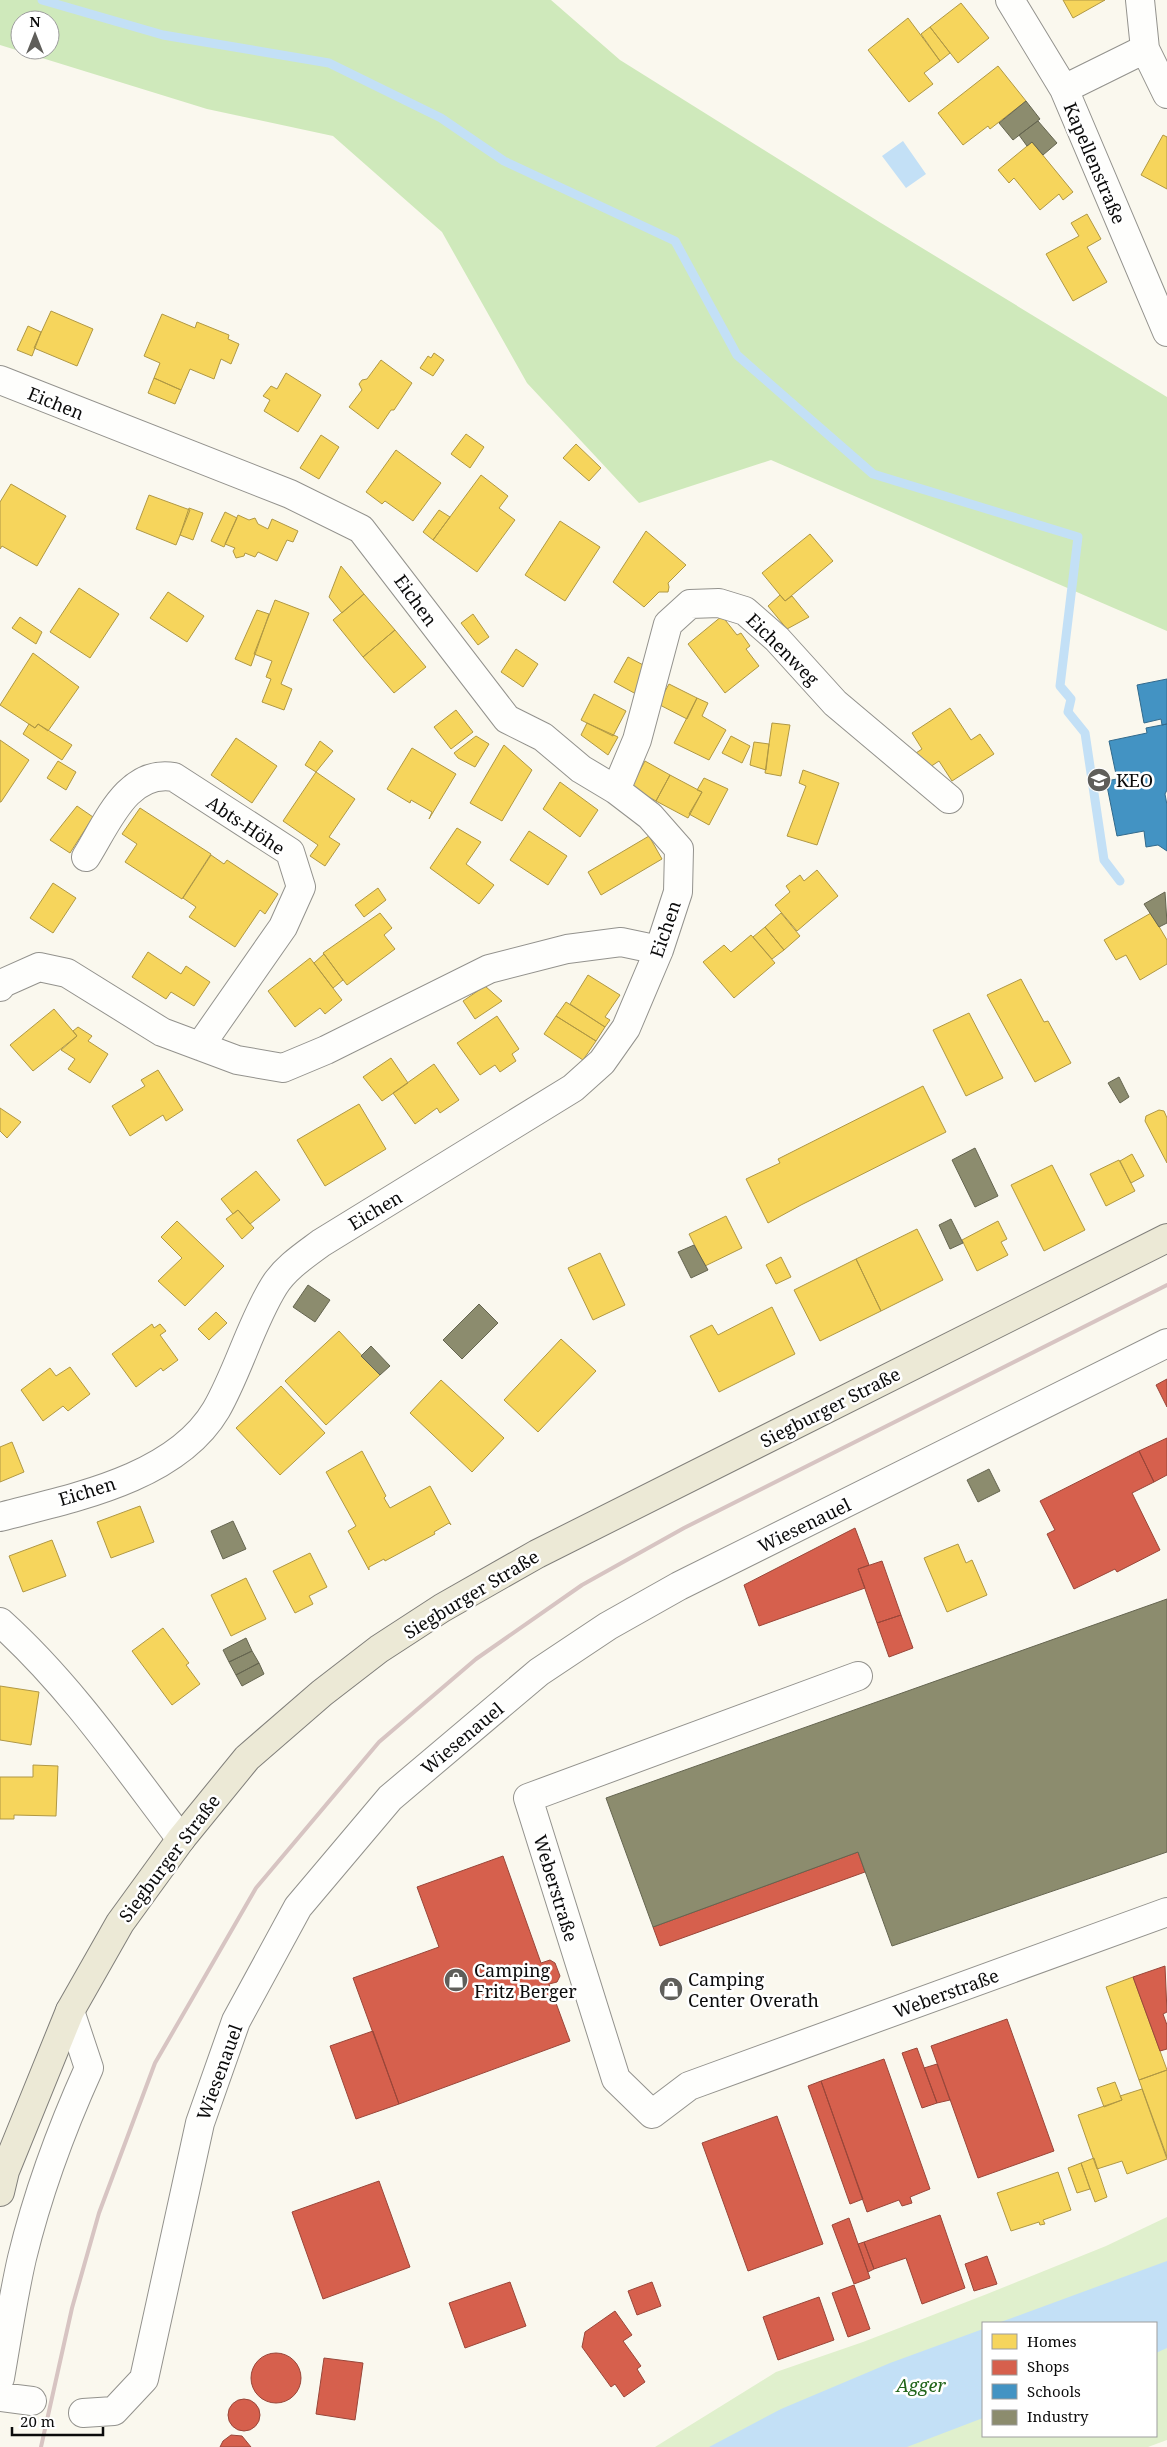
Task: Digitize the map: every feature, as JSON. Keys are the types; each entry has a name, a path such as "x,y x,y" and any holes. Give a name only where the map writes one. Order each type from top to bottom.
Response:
{"main road":[{"name":"Siegburger Straße","path":"0,2192 5,2171 70,2010 120,1923 181,1839 247,1758 351,1671 442,1608 537,1554 1167,1238"}],"street":[{"name":"Kapellenstraße","path":"1010,0 1064,89 1167,332"},
{"path":"1140,0 1145,49 1167,94"},
{"path":"1064,89 1145,49"},
{"name":"Eichen","path":"0,380 290,494 361,528 507,719 543,737 581,769 616,790 650,816 679,849 678,892 659,950 624,1031 602,1062 573,1088 321,1243 292,1265 274,1285 215,1411 196,1434 176,1452 136,1476 92,1491 0,1517"},
{"name":"Eichenweg","path":"616,790 637,740 668,624 690,604 720,603 745,611 777,638 835,703 949,799"},
{"name":"Abts-Höhe","path":"86,857 127,793 137,784 162,775 174,777 290,852 300,887 283,927 200,1046"},
{"path":"0,987 3,983 39,968 67,973 162,1032 237,1060 283,1068 326,1050 489,969 567,949 621,942 659,950"},
{"name":"Wiesenauel","path":"83,2413 114,2411 144,2379 200,2122 236,2021 298,1907 390,1798 540,1672 608,1626 679,1586 1167,1343"},
{"path":"0,1622 24,1644 91,1720 181,1839"},
{"name":"Weberstraße","path":"858,1676 528,1798 616,2079 652,2114 689,2086 1167,1912"},
{"path":"0,2378 22,2259 39,2196 59,2136 90,2068 70,2010"},
{"path":"0,2397 32,2401"}],"green space":[{"path":"0,0 551,0 620,60 881,223 1167,397 1167,631 771,460 639,503 527,383 442,232 333,136 207,109 49,60 60,60 60,10 10,10 10,48 0,45"},
{"name":"Agger","path":"1167,2217 1167,2440 1148,2447 655,2447 776,2372 863,2342 1106,2246"}],"water":[{"path":"903,141 926,174 906,188 882,156"},
{"path":"1167,2261 1167,2348 1157,2353 1157,2322 1001,2322"},
{"path":"982,2329 982,2418 907,2447 709,2447 781,2409 890,2363"}],"building: Homes":[{"path":"1063,0 1105,0 1073,18"},
{"path":"961,3 989,38 958,63 930,27"},
{"path":"908,18 940,61 924,73 933,84 909,102 868,50"},
{"path":"930,27 950,53 940,61 921,34"},
{"path":"998,66 1026,101 990,129 988,126 963,145 938,113"},
{"path":"1163,135 1167,137 1167,189 1141,175"},
{"path":"1032,142 1073,192 1063,200 1059,194 1040,210 1014,178 1009,183 998,170"},
{"path":"1087,214 1101,239 1087,247 1107,282 1073,301 1046,254 1079,236 1071,223"},
{"path":"51,311 93,329 77,366 34,348"},
{"path":"162,314 195,328 197,322 229,335 228,339 239,344 231,364 221,359 214,379 190,369 181,390 154,378 160,363 144,356"},
{"path":"28,326 41,332 32,356 17,350"},
{"path":"434,353 444,360 433,376 420,368 428,356 431,358"},
{"path":"381,360 412,383 394,410 391,410 378,429 349,407 362,390 359,384 362,380 367,379"},
{"path":"286,373 321,395 298,432 264,411 270,400 263,396 271,386 277,389"},
{"path":"154,378 181,390 175,404 148,393"},
{"path":"466,434 484,447 470,468 451,454"},
{"path":"321,435 339,447 319,479 300,468"},
{"path":"576,444 601,468 589,481 563,458"},
{"path":"396,450 441,483 413,521 385,501 382,504 366,492"},
{"path":"481,475 508,496 499,508 515,520 477,572 433,540"},
{"path":"11,484 66,516 37,566 2,546 0,549 0,502"},
{"path":"149,495 190,510 176,545 136,529"},
{"path":"189,508 203,513 193,540 180,535"},
{"path":"439,510 450,517 433,540 423,532"},
{"path":"225,512 237,518 224,547 211,541"},
{"path":"238,515 249,520 255,518 258,524 268,529 272,519 298,531 293,542 287,540 277,561 258,552 255,557 245,553 244,556 236,558 233,551 235,548 225,544"},
{"path":"560,521 600,547 565,601 525,575"},
{"path":"646,531 686,565 668,583 668,592 659,592 644,607 613,582"},
{"path":"810,534 833,561 785,601 762,573"},
{"path":"341,566 364,594 342,613 329,597"},
{"path":"79,588 119,614 90,658 50,632"},
{"path":"168,592 204,616 187,642 150,618"},
{"path":"364,594 395,630 363,657 333,620"},
{"path":"780,595 785,601 792,596 809,617 787,629 768,606"},
{"path":"275,600 309,613 281,684 292,689 284,710 262,702 271,679 266,677 272,661 254,654"},
{"path":"257,610 269,614 251,666 235,659"},
{"path":"473,614 489,637 478,645 461,623"},
{"path":"722,616 737,635 741,633 750,646 746,649 759,666 725,693 688,644"},
{"path":"20,617 42,632 36,644 12,628"},
{"path":"395,630 426,667 394,693 363,657"},
{"path":"516,649 538,664 523,687 501,672"},
{"path":"33,653 79,687 48,731 38,724 35,728 0,705"},
{"path":"628,657 649,668 636,694 614,682"},
{"path":"669,684 697,698 687,719 658,704"},
{"path":"594,694 626,711 613,736 581,720"},
{"path":"697,698 708,703 702,716 726,730 709,760 674,743"},
{"path":"950,708 971,740 980,734 994,754 952,781 939,761 927,769 916,753 922,749 912,733"},
{"path":"456,710 473,732 451,749 434,727"},
{"path":"587,723 618,737 608,755 581,735"},
{"path":"772,723 790,725 781,776 765,773"},
{"path":"29,724 35,728 38,724 72,745 62,760 23,734"},
{"path":"476,736 489,744 475,767 458,758 454,753"},
{"path":"731,736 750,746 742,763 722,753"},
{"path":"236,738 277,766 252,803 211,775"},
{"path":"0,740 29,760 1,802 0,802"},
{"path":"320,741 333,751 316,772 305,765"},
{"path":"754,742 769,744 766,770 750,765"},
{"path":"504,745 532,770 502,821 470,803"},
{"path":"412,748 456,774 429,819 432,812 411,800 410,803 387,789"},
{"path":"58,761 76,772 66,790 47,778"},
{"path":"645,761 670,775 656,801 631,787"},
{"path":"803,770 839,783 817,845 787,836 806,786 799,783"},
{"path":"316,772 355,799 329,837 340,844 325,866 310,856 318,845 283,821"},
{"path":"670,775 702,792 688,818 656,801"},
{"path":"704,778 728,789 709,825 689,814 702,792 697,790"},
{"path":"560,782 598,810 580,837 543,809"},
{"path":"77,806 93,817 70,853 50,840"},
{"path":"140,808 211,854 182,899 125,862 137,844 122,834"},
{"path":"457,828 481,842 466,864 494,885 479,904 430,868"},
{"path":"529,831 567,856 548,885 510,860"},
{"path":"649,836 662,859 601,895 588,872"},
{"path":"211,855 224,864 227,860 278,894 265,914 260,910 235,947 189,917 196,907 183,898"},
{"path":"817,870 838,896 797,931 775,905 790,892 786,886 800,875 804,881"},
{"path":"53,883 76,898 53,933 30,918"},
{"path":"378,888 386,900 364,917 355,905"},
{"path":"380,913 392,928 384,935 395,949 347,985 323,953"},
{"path":"781,913 800,936 784,950 765,927"},
{"path":"1151,913 1167,940 1167,964 1140,980 1126,955 1116,960 1104,940"},
{"path":"765,927 784,950 772,959 753,937"},
{"path":"751,935 775,963 734,998 703,962 724,945 731,952"},
{"path":"148,952 181,974 186,966 210,982 194,1006 171,992 166,999 132,977"},
{"path":"324,954 343,980 333,988 314,963"},
{"path":"310,958 342,1000 325,1014 320,1008 295,1027 268,991"},
{"path":"588,975 620,995 605,1017 610,1020 605,1027 570,1004"},
{"path":"1021,979 1044,1022 1048,1021 1071,1063 1035,1082 987,995"},
{"path":"485,986 502,1001 475,1019 463,1001"},
{"path":"566,1002 605,1027 596,1041 556,1016"},
{"path":"54,1009 77,1036 33,1071 10,1045"},
{"path":"969,1013 1003,1078 966,1096 933,1030"},
{"path":"497,1016 519,1049 512,1054 516,1061 500,1072 495,1065 480,1075 457,1043"},
{"path":"556,1016 596,1041 583,1060 544,1034"},
{"path":"78,1027 92,1036 88,1041 108,1054 90,1083 68,1069 75,1059 61,1050 77,1036 73,1031"},
{"path":"391,1058 408,1083 382,1101 363,1077"},
{"path":"434,1064 459,1100 440,1113 437,1108 415,1124 393,1093"},
{"path":"158,1070 183,1110 166,1121 163,1115 130,1136 112,1106 145,1086 141,1080"},
{"path":"923,1086 946,1132 768,1223 746,1179 780,1163 778,1159"},
{"path":"359,1104 386,1149 325,1186 297,1140"},
{"path":"0,1108 21,1122 7,1138 0,1131"},
{"path":"1159,1110 1164,1111 1167,1118 1167,1163 1145,1121 1146,1116"},
{"path":"1132,1154 1144,1176 1131,1183 1120,1161"},
{"path":"1119,1160 1135,1191 1106,1206 1090,1174"},
{"path":"1052,1165 1085,1230 1044,1251 1011,1185"},
{"path":"256,1171 280,1200 250,1224 238,1210 233,1214 221,1199"},
{"path":"238,1210 254,1228 242,1239 226,1219"},
{"path":"726,1216 742,1248 705,1266 689,1234"},
{"path":"177,1221 224,1266 185,1306 158,1281 182,1258 161,1237"},
{"path":"998,1221 1007,1239 1001,1242 1008,1255 977,1271 962,1240"},
{"path":"917,1229 943,1280 881,1311 856,1259"},
{"path":"600,1253 625,1305 593,1320 568,1268"},
{"path":"781,1257 791,1277 776,1284 766,1265"},
{"path":"856,1259 881,1311 820,1341 794,1290"},
{"path":"772,1307 795,1354 719,1392 690,1336 712,1325 718,1335"},
{"path":"216,1312 227,1323 209,1340 198,1329"},
{"path":"152,1324 154,1328 160,1324 166,1331 160,1335 178,1360 163,1371 161,1368 136,1387 112,1354"},
{"path":"339,1331 380,1375 326,1425 285,1381"},
{"path":"561,1339 596,1371 538,1432 504,1400"},
{"path":"70,1367 90,1394 68,1411 63,1406 43,1421 21,1390 50,1368 56,1376"},
{"path":"441,1380 504,1438 472,1472 410,1413"},
{"path":"281,1386 325,1433 280,1475 236,1428"},
{"path":"12,1442 24,1472 0,1482 0,1447"},
{"path":"362,1451 386,1496 384,1498 390,1508 430,1486 451,1525 449,1523 434,1532 435,1534 385,1561 384,1559 369,1567 369,1570 348,1531 356,1526 326,1472"},
{"path":"140,1506 154,1542 111,1558 97,1522"},
{"path":"52,1540 66,1576 23,1592 9,1556"},
{"path":"958,1544 966,1563 972,1560 987,1595 947,1612 924,1558"},
{"path":"310,1553 327,1587 309,1596 313,1604 295,1613 273,1571"},
{"path":"246,1578 266,1619 231,1636 211,1595"},
{"path":"163,1628 189,1663 186,1665 200,1684 172,1705 132,1651"},
{"path":"0,1686 39,1692 31,1745 0,1740"},
{"path":"33,1765 58,1766 56,1816 14,1815 14,1819 0,1819 0,1777 33,1777"},
{"path":"1133,1977 1167,2070 1139,2080 1106,1987"},
{"path":"1167,2070 1167,2157 1139,2080"},
{"path":"1115,2082 1122,2100 1104,2107 1097,2088"},
{"path":"1142,2089 1167,2159 1127,2174 1122,2161 1097,2169 1078,2115 1122,2100 1120,2096"},
{"path":"1094,2158 1107,2197 1095,2202 1081,2163"},
{"path":"1081,2163 1090,2189 1077,2193 1068,2168"},
{"path":"1058,2172 1071,2210 1043,2220 1045,2224 1040,2225 1039,2222 1011,2231 997,2193"}],"building: Shops":[{"path":"1167,1379 1167,1407 1156,1385"},
{"path":"1167,1438 1167,1475 1154,1482 1139,1451"},
{"path":"1139,1451 1154,1482 1132,1493 1160,1550 1117,1572 1115,1569 1074,1589 1047,1534 1055,1530 1040,1501"},
{"path":"855,1528 869,1565 858,1569 865,1588 759,1626 744,1585"},
{"path":"882,1561 901,1615 877,1623 858,1569"},
{"path":"901,1615 913,1648 889,1657 877,1623"},
{"path":"858,1852 865,1872 660,1946 653,1927"},
{"name":"Camping Fritz Berger","path":"503,1856 541,1963 550,1960 555,1963 560,1976 557,1982 549,1984 570,2041 399,2104 353,1978 439,1947 417,1887"},
{"path":"1165,1966 1167,2012 1163,2014 1167,2025 1167,2049 1160,2051 1133,1977"},
{"path":"1007,2019 1054,2151 978,2178 931,2046"},
{"path":"373,2031 399,2104 356,2119 330,2046"},
{"path":"917,2048 937,2103 922,2108 902,2053"},
{"path":"884,2059 930,2189 910,2197 912,2203 902,2206 899,2200 867,2212 821,2081"},
{"path":"937,2064 950,2100 937,2103 924,2068"},
{"path":"821,2081 863,2199 850,2204 808,2086"},
{"path":"777,2116 823,2244 748,2271 702,2143"},
{"path":"379,2181 410,2267 323,2299 292,2212"},
{"path":"940,2215 965,2288 922,2304 906,2258 874,2269 864,2242"},
{"path":"849,2218 870,2278 854,2284 832,2225"},
{"path":"864,2242 874,2269 868,2272 858,2244"},
{"path":"987,2256 997,2284 974,2291 965,2264"},
{"path":"510,2282 526,2326 465,2348 449,2303"},
{"path":"652,2282 661,2306 637,2315 628,2291"},
{"path":"854,2285 870,2329 848,2337 832,2293"},
{"path":"819,2297 834,2340 778,2360 763,2317"},
{"path":"615,2311 632,2335 623,2341 641,2366 637,2369 645,2382 624,2397 615,2384 611,2387 582,2347 585,2332"},
{"path":"271,2353 281,2353 294,2360 301,2373 301,2383 294,2396 281,2403 271,2403 262,2399 255,2392 251,2383 251,2373 255,2364 262,2357"},
{"path":"324,2358 363,2363 355,2420 316,2414"},
{"path":"244,2399 250,2400 255,2404 259,2409 259,2421 255,2426 250,2430 244,2431 238,2430 233,2426 229,2421 228,2415 229,2409 233,2404 238,2400"},
{"path":"231,2435 242,2436 251,2447 220,2447 223,2441"}],"building: Schools":[{"path":"1167,679 1167,724 1162,725 1161,719 1144,723 1137,685"},
{"path":"1167,724 1167,790 1165,794 1167,805 1167,851 1158,845 1146,847 1144,831 1117,836 1106,781 1117,779 1109,741 1147,733 1146,728"}],"building: Industry":[{"path":"1026,101 1040,119 1013,140 999,123"},
{"path":"1038,121 1057,143 1043,155 1032,142 1027,146 1019,135"},
{"path":"1165,892 1167,923 1159,927 1144,904"},
{"path":"1119,1077 1129,1097 1120,1103 1108,1083"},
{"path":"975,1148 998,1196 975,1207 952,1160"},
{"path":"951,1219 963,1243 950,1249 939,1225"},
{"path":"694,1245 708,1270 691,1278 678,1252"},
{"path":"308,1285 330,1300 315,1322 293,1307"},
{"path":"479,1304 498,1323 462,1359 443,1340"},
{"path":"371,1346 390,1366 380,1375 361,1356"},
{"path":"989,1469 1000,1491 978,1502 967,1480"},
{"path":"233,1521 246,1549 223,1559 211,1531"},
{"path":"1167,1599 1167,1852 892,1946 858,1852 653,1927 606,1798"},
{"path":"246,1638 252,1651 229,1662 223,1650"},
{"path":"252,1651 259,1663 236,1675 229,1662"},
{"path":"259,1663 264,1674 242,1686 236,1675"}],"waterway":[{"path":"42,0 163,35 329,63 441,118 504,161 675,241 737,355 873,474 1078,537 1060,686 1071,699 1068,712 1085,733 1104,860 1120,881"}],"railway":[{"path":"41,2447 72,2308 99,2213 155,2063 256,1888 379,1742 476,1659 582,1585 684,1528 1167,1285"}],"place":[{"name":"KEO","path":"1099,780"},
{"name":"Camping Fritz Berger","path":"456,1980"},
{"name":"Camping Center Overath","path":"671,1989"}]}
